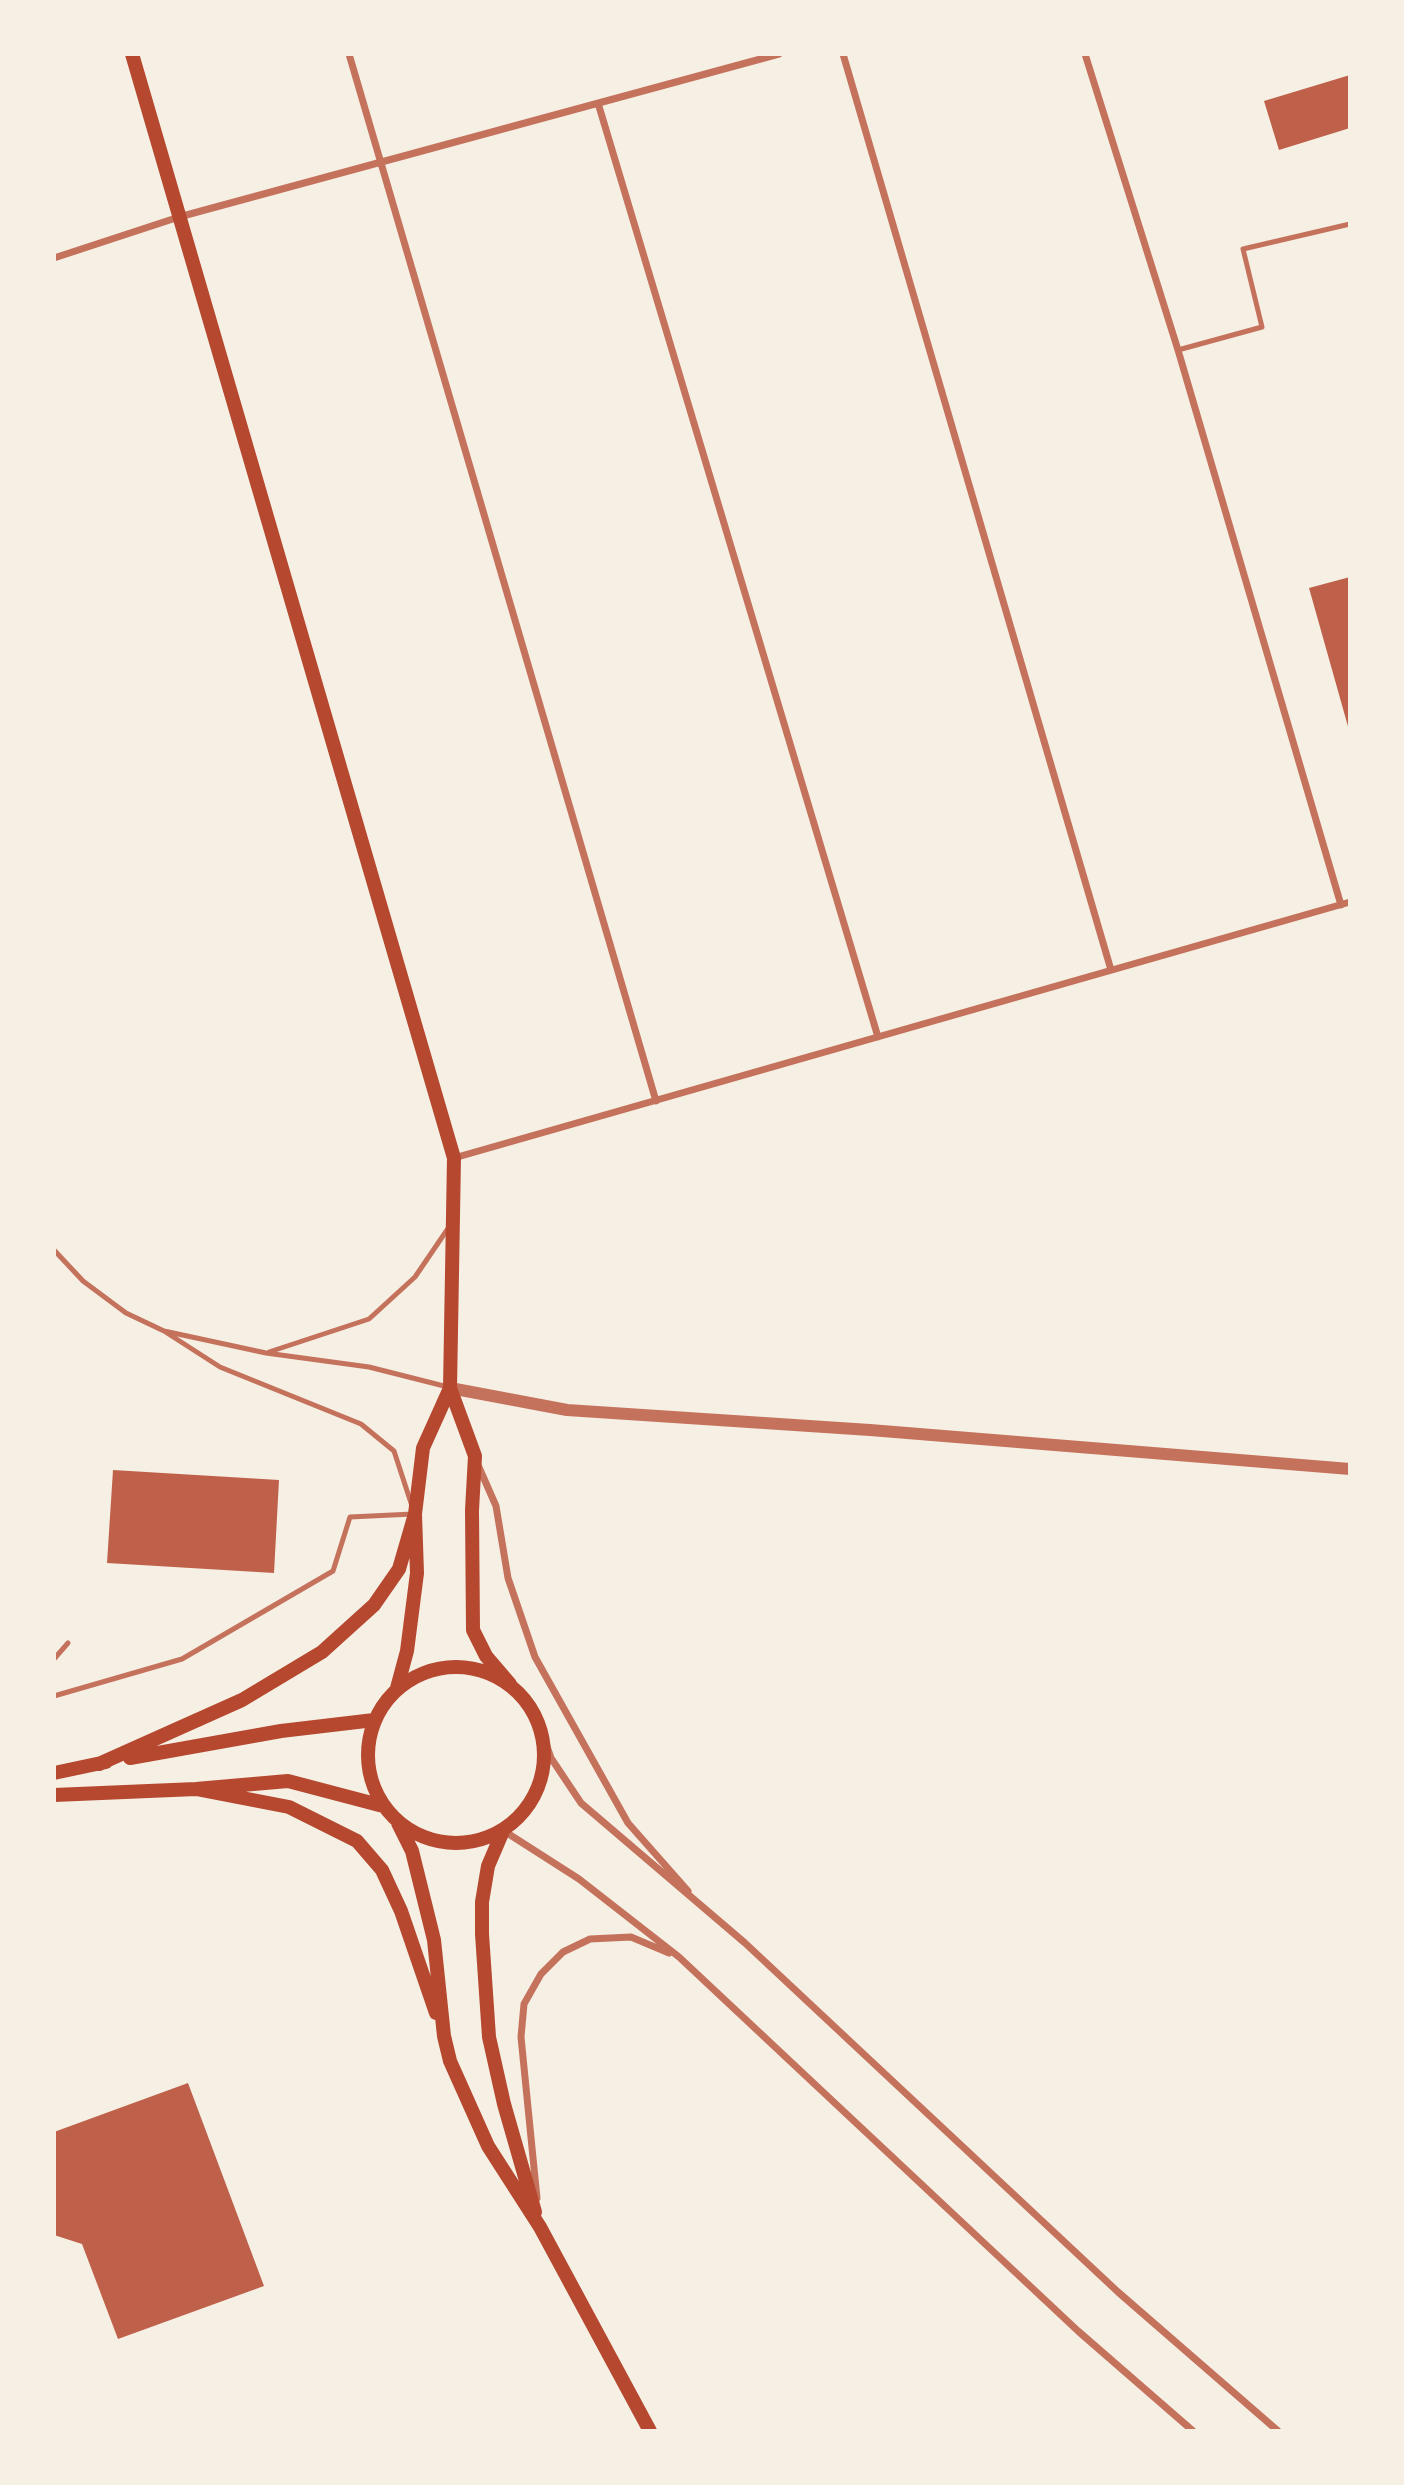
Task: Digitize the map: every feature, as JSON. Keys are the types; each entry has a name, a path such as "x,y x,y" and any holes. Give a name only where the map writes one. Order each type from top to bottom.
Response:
{"main road":[{"path":"132,54 454,1158 450,1388 475,1456 472,1510 473,1630 486,1656 527,1701 538,1721 544,1745 544,1770 536,1794 522,1814 503,1831 478,1841 449,1844 422,1837 398,1823"},
{"path":"397,1688 407,1651 417,1573 415,1514 423,1448 450,1388"},
{"path":"99,1764 242,1700 322,1652 374,1605 399,1569 415,1514"},
{"path":"444,2036 433,1940 412,1851 398,1823 383,1806 370,1779 367,1749 374,1720 384,1703 397,1688 423,1672 453,1666 483,1671 510,1684"},
{"path":"54,1773 281,1731 374,1720"},
{"path":"54,1794 196,1789 288,1781 383,1806"},
{"path":"196,1789 289,1807 357,1841 382,1870 401,1911 450,2061 488,2146 540,2227 650,2431"},
{"path":"503,1831 488,1866 482,1902 489,2037 504,2104 540,2227"}],"street":[{"path":"349,54 656,1101"},
{"path":"54,258 179,217 779,54"},
{"path":"843,54 1111,971"},
{"path":"1085,54 1178,350 1341,905"},
{"path":"598,103 878,1037"},
{"path":"454,1158 1350,902"},
{"path":"450,1388 567,1410 856,1429 1350,1469"},
{"path":"475,1456 496,1506 508,1578 535,1657 628,1823 705,1909"},
{"path":"538,1721 551,1759 581,1804 745,1943 1118,2292 1278,2431"},
{"path":"503,1831 579,1879 679,1957 1078,2332 1193,2431"},
{"path":"540,2227 523,2071 521,2037 524,2004 541,1973 564,1952 590,1939 631,1937 679,1957"}],"lane":[{"path":"1178,350 1262,327 1243,249 1350,224"},
{"path":"265,1353 369,1319 415,1277 453,1221"},
{"path":"54,1250 83,1281 126,1312 164,1331 220,1367 361,1424 394,1451 415,1514 350,1517 333,1571 182,1659 54,1696"},
{"path":"164,1331 265,1353 369,1367 450,1388"},
{"path":"54,1659 68,1643"}],"building":[{"path":"1350,75 1350,128 1279,150 1264,101"},
{"path":"1350,577 1350,729 1349,730 1309,588"},
{"path":"113,1470 279,1480 274,1573 107,1563"},
{"path":"188,2083 264,2286 118,2339 82,2244 54,2235 54,2132"}]}
